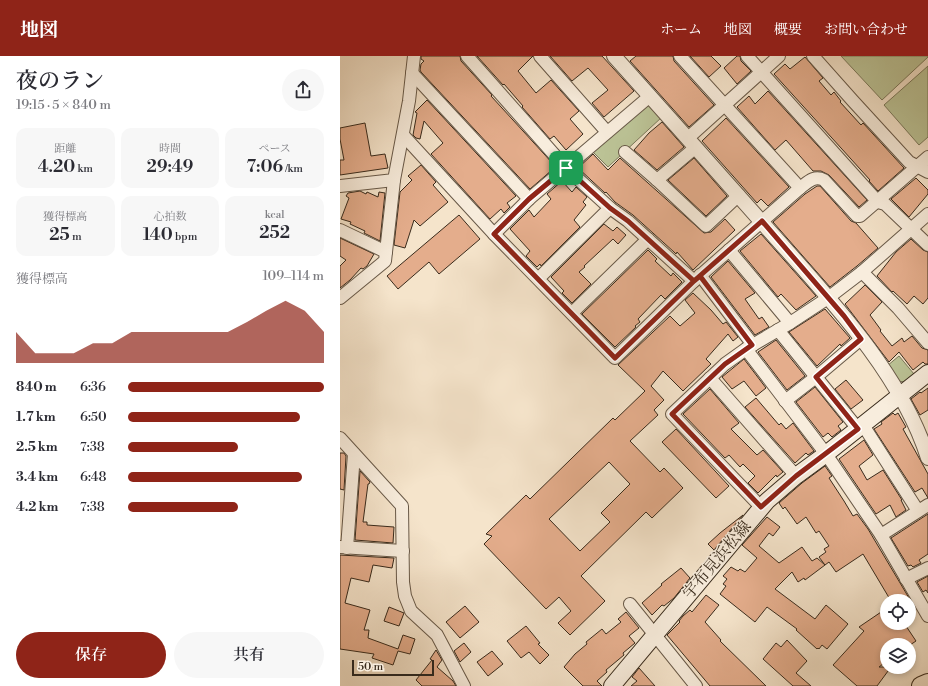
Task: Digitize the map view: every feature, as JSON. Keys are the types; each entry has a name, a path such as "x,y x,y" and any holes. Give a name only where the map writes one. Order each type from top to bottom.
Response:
{"main road":[{"name":"宇布見浜松線","path":"612,686 761,507 796,476 861,427 928,373"},
{"path":"921,686 928,683"}],"street":[{"path":"340,298 386,260 394,180 403,135 414,56"},
{"path":"467,56 566,168 610,208 697,278 826,454 881,535 928,616"},
{"path":"540,56 607,132"},
{"path":"614,56 739,195 844,316 877,361 899,395 915,425 928,458"},
{"path":"680,56 800,188"},
{"path":"747,56 878,202 885,204 912,228 928,245"},
{"path":"657,180 724,105 779,56"},
{"path":"813,56 909,162 923,169"},
{"path":"412,73 529,199"},
{"path":"494,234 529,199 650,96"},
{"path":"403,135 494,234 539,278 615,358 697,278 812,179 819,178 824,180 857,216 860,216 923,169 928,157"},
{"path":"625,152 706,226 739,195"},
{"path":"340,186 394,180"},
{"path":"539,278 610,208"},
{"path":"761,507 672,414 725,364 749,347 790,323 828,298 862,272 928,214"},
{"path":"340,230 386,252"},
{"path":"572,313 648,239"},
{"path":"729,250 790,323"},
{"path":"862,272 898,308 928,343"},
{"path":"778,330 816,377 861,427 918,511"},
{"path":"786,401 861,339"},
{"path":"710,378 796,476"},
{"path":"340,438 349,452 402,506 403,582 405,596 411,611 436,635 464,686"},
{"path":"349,452 343,547 403,551"},
{"path":"881,535 928,504"},
{"path":"906,579 928,568"},
{"path":"630,604 696,686"}],"green space":[{"path":"841,56 928,56 928,57 882,100"},
{"path":"928,66 928,137 919,145 884,105"},
{"path":"647,102 662,117 608,167 592,151"},
{"path":"899,356 914,374 905,382 898,381 887,366"}],"building":[{"path":"421,56 460,56 461,61 492,95 491,96 555,166 552,170 530,189 421,72 421,64 424,61 421,59"},
{"path":"477,56 533,56 518,71 536,93 551,80 579,111 570,119 583,134 566,150 554,136 550,139 504,84 503,85"},
{"path":"550,56 602,56 634,91 604,117 592,103 608,90 588,68 572,81"},
{"path":"636,56 673,56 674,61 714,105 689,127 630,61"},
{"path":"690,56 711,56 721,66 709,77"},
{"path":"737,56 740,56 741,61 751,71 737,84 724,68"},
{"path":"805,57 823,78 819,81 831,95 834,92 841,101 840,102 861,125 863,123 904,168 878,191 869,181 870,180 774,74 785,64 790,69"},
{"path":"768,91 867,200 859,207 829,175 821,171 813,171 786,140 775,150 737,107 749,96 755,104"},
{"path":"427,100 516,196 507,203 510,207 504,213 501,209 490,219 431,154 443,143 424,121 420,139 413,135 417,113 415,112"},
{"path":"726,118 789,187 768,206 761,199 757,203 702,141"},
{"path":"662,122 684,147 657,170 634,150 649,133"},
{"path":"365,123 371,156 385,154 388,168 340,175 340,160 344,160 340,139 340,128"},
{"path":"593,154 608,170 620,158 704,233 711,232 725,219 735,230 693,270 677,252 676,254 578,168"},
{"path":"694,158 727,196 706,216 668,180"},
{"path":"421,165 436,182 433,185 448,202 420,226 414,220 405,248 394,245 400,192 412,180 408,176"},
{"path":"916,178 928,190 928,194 909,217 891,199"},
{"path":"562,181 572,192 576,187 587,197 583,202 586,205 574,220 580,227 541,266 540,264 537,267 526,256 530,251 510,229 529,210 534,217 551,199 547,194"},
{"path":"817,186 820,186 851,221 856,223 878,248 830,287 773,222 805,194"},
{"path":"360,191 366,194 367,192 378,197 379,192 385,193 380,241 364,233 365,231 350,224 351,222 341,219 349,198 346,196 348,193"},
{"path":"459,215 480,239 439,274 429,262 398,289 387,276"},
{"path":"604,224 613,231 617,227 626,235 618,244 613,239 579,272 591,284 572,303 562,293 564,291 551,277"},
{"path":"761,234 816,296 796,310 781,294 778,297 740,251"},
{"path":"340,238 374,254 367,266 363,269 361,268 340,288 340,266 346,260 340,256"},
{"path":"911,239 923,250 928,252 928,298 923,304 914,296 907,304 893,291 892,292 877,276 896,252"},
{"path":"648,250 657,259 655,261 671,276 673,273 682,282 665,299 661,295 638,319 640,322 635,326 636,327 615,347 582,314"},
{"path":"728,261 755,293 745,299 759,319 762,317 769,327 755,335 711,277"},
{"path":"865,285 882,302 870,315 881,330 880,331 892,346 902,338 904,342 912,336 922,348 928,350 928,364 923,362 913,370 899,352 889,362 845,304"},
{"path":"693,293 723,324 726,322 738,337 733,341 728,334 706,359 711,364 683,391 663,371 651,386 664,400 654,410 658,415 630,441 660,472 664,468 683,488 652,518 646,512 581,576 605,601 570,635 558,623 571,611 559,597 546,609 484,544 492,536 486,534 526,495 530,499 613,418 615,420 645,391 618,365 670,316 680,326 695,313 685,300","holes":["609,462 630,484 601,513 610,522 580,551 549,519"]},
{"path":"825,309 850,338 841,346 840,344 817,366 789,332"},
{"path":"776,340 805,376 787,390 758,352"},
{"path":"744,359 766,388 756,396 744,381 732,389 722,377"},
{"path":"846,380 863,400 851,409 835,389"},
{"path":"815,387 843,422 838,426 841,430 832,437 828,433 823,437 796,402"},
{"path":"928,388 928,410 920,415 911,399"},
{"path":"710,389 739,423 731,429 757,455 763,450 783,472 777,477 776,475 758,493 748,483 755,476 743,464 740,467 729,455 725,458 683,414"},
{"path":"756,398 779,425 781,423 786,429 793,423 814,451 808,455 806,453 795,463 745,407"},
{"path":"893,413 895,415 898,413 906,427 903,429 928,474 928,498 922,488 915,492 874,429 882,424 881,422"},
{"path":"676,429 729,486 716,498 662,442"},
{"path":"864,440 873,455 859,466 867,480 883,470 902,500 906,510 896,517 890,505 876,514 839,459"},
{"path":"340,453 344,453 346,456 344,490 340,489"},
{"path":"825,466 832,476 829,478 853,516 857,514 868,529 907,594 887,594 863,554 836,572 829,562 825,565 819,557 826,552 824,549 829,546 819,531 816,533 806,517 797,524 785,507 783,509 779,503"},
{"path":"360,471 370,482 368,484 363,522 367,522 367,525 394,527 393,543 355,540"},
{"path":"928,514 928,554 919,560 921,563 913,567 911,565 908,566 891,538"},
{"path":"743,515 714,550 708,544 720,533"},
{"path":"767,517 780,527 773,536 769,533 759,546 779,563 802,547 812,561 817,558 825,565 805,580 804,578 798,582 792,572 775,589 815,619 826,605 848,624 827,649 822,645 819,649 817,649 796,630 797,629 767,607 755,622 720,594 726,586 723,584 727,579 723,576 731,567 738,571 740,569 745,572 757,558 742,545"},
{"path":"340,555 394,558 392,568 373,565 369,582 351,578 345,603 370,610 364,630 369,630 368,638 398,649 403,635 415,639 410,654 398,651 393,665 372,658 374,654 340,649"},
{"path":"681,568 690,578 674,598 664,606 662,605 652,615 642,603 662,585 661,584"},
{"path":"928,576 928,593 926,590 923,592 917,582"},
{"path":"706,595 719,605 705,622 721,640 720,641 766,686 710,686 667,635 680,622 679,621 683,616 690,610 692,612"},
{"path":"465,606 479,622 460,638 446,622"},
{"path":"389,607 404,613 399,626 384,621"},
{"path":"626,612 639,628 629,636 635,643 623,653 624,655 606,670 607,672 597,681 602,686 583,686 564,667 575,654 587,644 586,642 602,629 606,634 621,622 618,619"},
{"path":"880,613 880,630 909,630 914,638 880,638 880,674 886,674 877,686 857,686 833,665 864,631 859,627"},
{"path":"526,626 540,643 538,644 549,655 540,664 529,652 521,658 507,641"},
{"path":"787,640 807,661 796,673 811,686 793,686 763,659 776,643 781,647"},
{"path":"464,643 471,652 460,662 454,651"},
{"path":"436,650 442,660 437,667 453,681 456,686 422,686 416,680 432,660 430,659"},
{"path":"492,651 503,664 488,676 477,662"},
{"path":"639,668 655,686 631,686 637,681 632,677"}],"route":[{"path":"566,168 529,199 494,234 539,278 615,358 668,305 694,281 762,221 844,316 861,339 816,377 858,429 796,476 761,507 672,414 725,364 752,345 700,276 694,281 628,221 610,208 566,168"}]}
